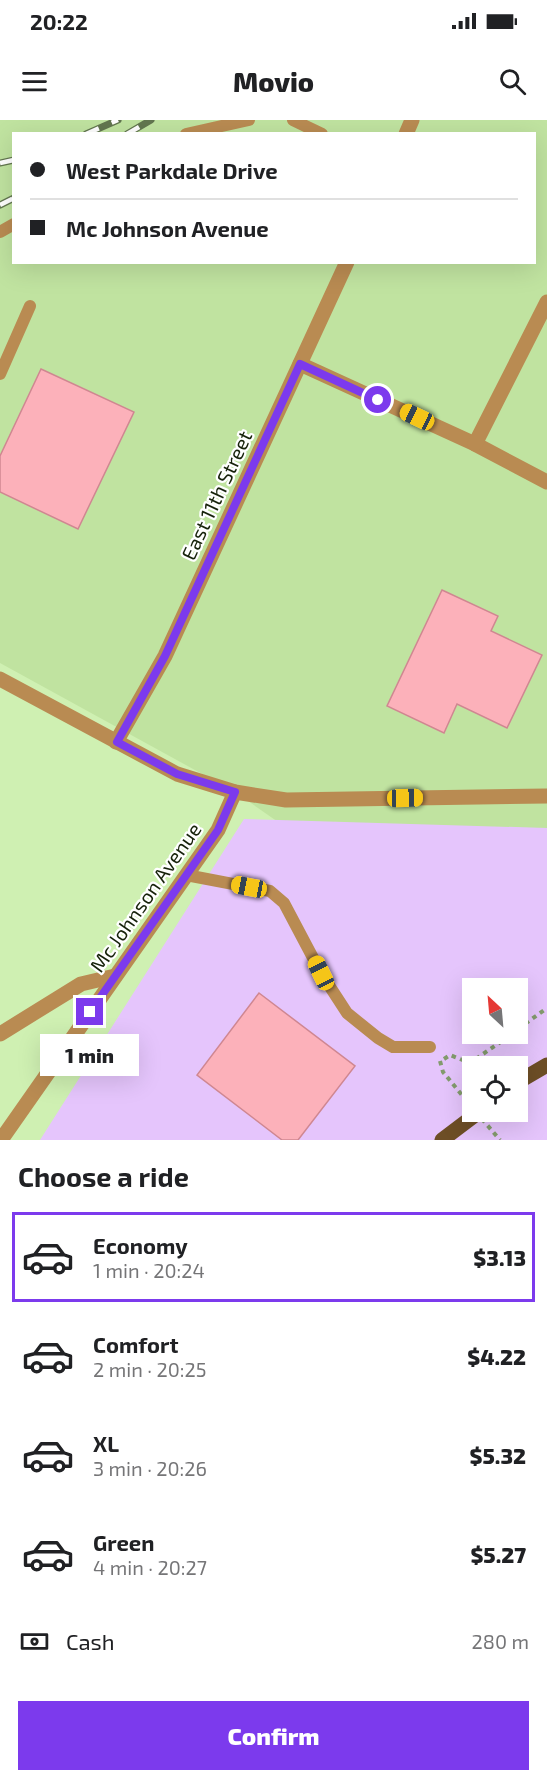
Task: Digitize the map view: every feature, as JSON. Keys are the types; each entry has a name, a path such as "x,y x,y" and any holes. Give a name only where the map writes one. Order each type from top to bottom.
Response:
{"main road":[{"path":"528,1076 547,1065"},
{"path":"442,1140 465,1122"}],"street":[{"name":"East 11th Street","path":"117,742 165,656 346,264"},
{"path":"475,444 547,302"},
{"path":"300,364 475,444 547,482"},
{"path":"0,679 177,774 235,792 286,800 547,796"},
{"name":"Mc Johnson Avenue","path":"1,1140 218,830 235,792"},
{"path":"0,1034 81,984 115,976"}],"lane":[{"path":"195,132 249,120"},
{"path":"293,120 318,132"},
{"path":"0,374 30,306"},
{"path":"186,875 270,891 284,903 321,973 347,1013 393,1047 430,1047"}],"path":[{"path":"528,1022 547,1008"},
{"path":"440,1061 450,1054 470,1063 498,1044"},
{"path":"430,1047 440,1061 443,1072 462,1095"},
{"path":"486,1122 500,1140"}],"shaded area":[{"path":"0,120 547,120 547,1009 528,996 528,978 502,978 235,792 0,663"},
{"path":"244,819 547,828 547,1140 40,1140"}],"building":[{"path":"41,369 134,412 78,529 0,492 0,456"},
{"path":"442,590 498,616 491,631 542,655 507,728 457,704 444,733 387,706"},
{"path":"259,993 355,1066 298,1140 282,1140 197,1075"}],"railway":[{"path":"91,132 118,120"},
{"path":"130,132 151,120"},
{"path":"0,163 12,160"},
{"path":"0,205 12,199"}],"route":[{"path":"90,1012 218,830 235,792 177,774 117,742 165,656 300,364 378,400"}]}
